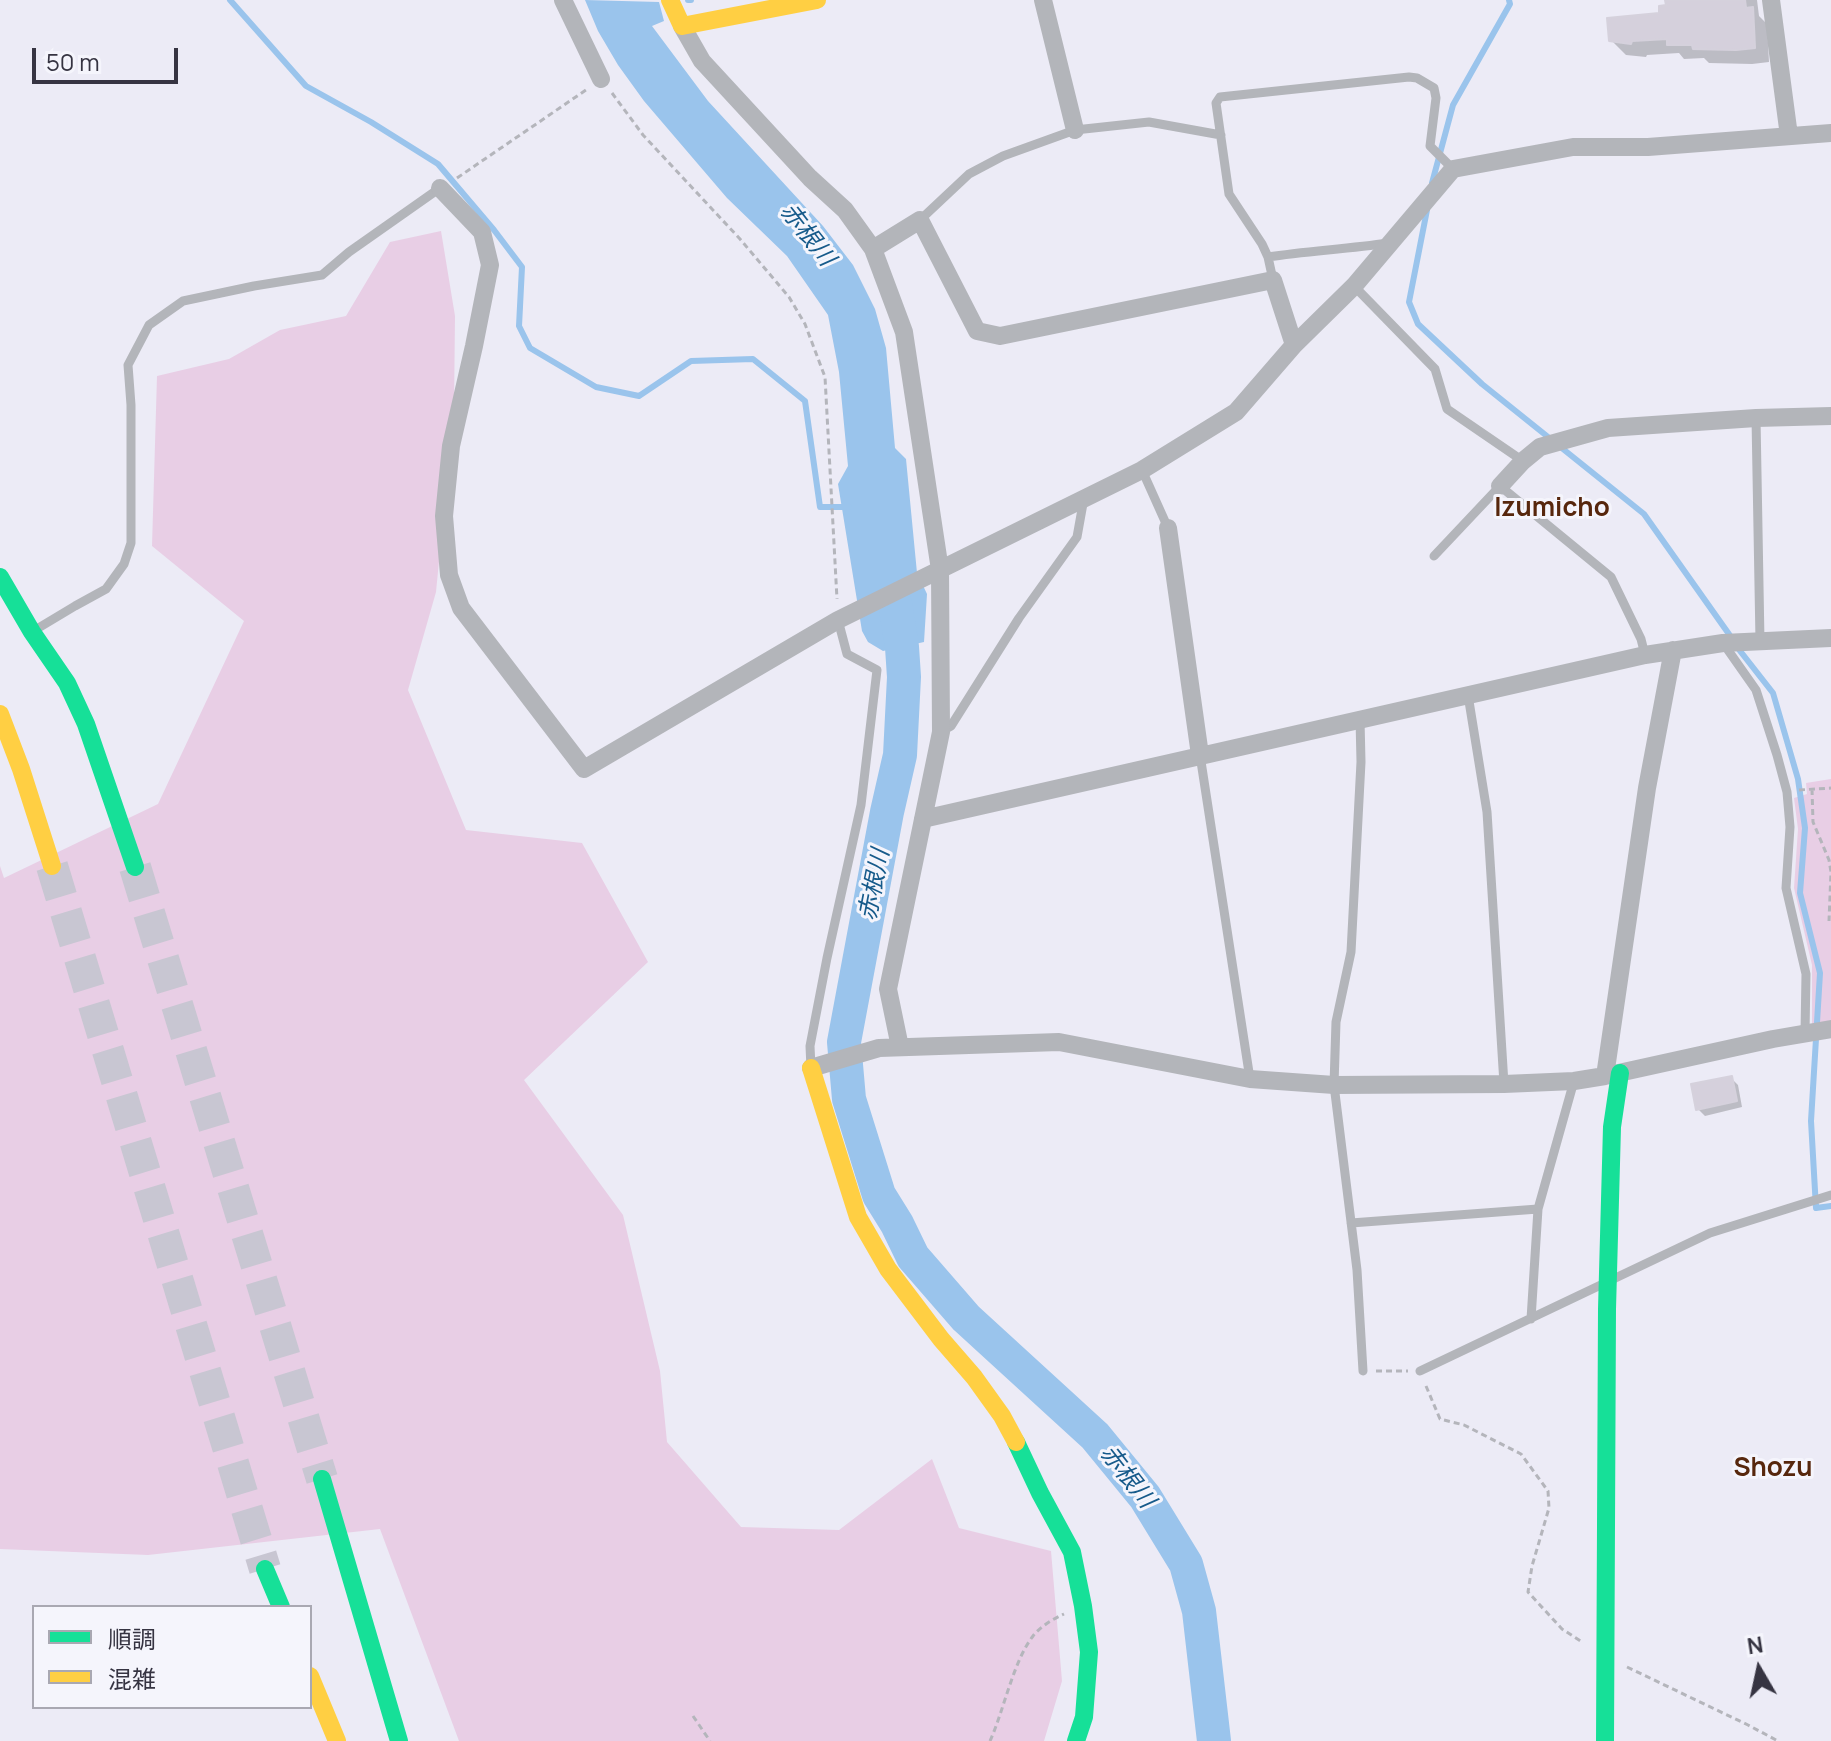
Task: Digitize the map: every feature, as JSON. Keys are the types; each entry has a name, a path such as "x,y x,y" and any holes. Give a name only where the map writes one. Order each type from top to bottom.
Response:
{"main road":[{"path":"670,0 682,26 817,0"},
{"path":"0,577 67,683 86,724 135,867"},
{"path":"0,714 52,866"},
{"path":"817,1066 858,1217 888,1269 974,1377 1008,1427 1072,1552 1089,1652 1084,1717 1076,1741"},
{"path":"1605,1741 1608,1283 1613,1075"},
{"path":"322,1479 399,1741"},
{"path":"265,1569 280,1605"},
{"path":"312,1681 337,1741"}],"street":[{"path":"563,0 601,79"},
{"path":"1043,0 1075,130"},
{"path":"1771,0 1789,136"},
{"path":"682,26 702,61 810,178 845,210 873,249 904,332 934,573 941,732 888,989 900,1047"},
{"path":"440,188 482,232 490,265 451,446 444,516 449,575 461,608 584,769 844,617 1142,470 1236,412 1294,345 1354,286 1453,169 1573,147 1648,147 1831,133"},
{"path":"873,249 920,220 977,331 1000,336 1273,280 1294,345"},
{"path":"1500,486 1540,447 1608,428 1831,416"},
{"path":"1168,528 1200,755"},
{"path":"923,819 1645,655 1723,643 1831,638"},
{"path":"1613,1075 1647,788 1673,650"},
{"path":"817,1066 879,1048 1059,1042 1250,1079 1334,1085 1504,1084 1574,1081 1613,1075 1831,1029"}],"lane":[{"path":"1273,280 1262,244 1229,194 1216,103 1220,97 1417,78 1434,88 1436,98 1430,146 1453,169"},
{"path":"920,220 969,174 1003,156 1075,130 1149,122 1221,135"},
{"path":"32,632 106,589 124,564 131,543 128,365 149,325 183,301 322,275 349,252 440,188"},
{"path":"1268,257 1388,243"},
{"path":"1354,286 1435,369 1447,409 1523,461"},
{"path":"1756,418 1760,641"},
{"path":"1142,470 1168,528"},
{"path":"1434,556 1500,486 1611,577 1641,639 1645,655"},
{"path":"941,732 951,726 1019,618 1077,537 1084,498"},
{"path":"817,1066 810,1046 861,805 877,670 847,654 844,617"},
{"path":"1723,643 1756,690 1787,792 1790,827 1786,888 1806,974 1805,1033"},
{"path":"1468,695 1487,812 1504,1084"},
{"path":"1360,719 1361,762 1351,952 1336,1022 1334,1085 1357,1270 1363,1371"},
{"path":"1200,755 1250,1079"},
{"path":"1531,1319 1538,1209 1574,1081"},
{"path":"1420,1371 1710,1233 1831,1195"},
{"path":"1351,1223 1538,1209"}],"path":[{"path":"440,188 492,156 601,79 643,135 740,239 789,297 805,324 825,377 844,617"},
{"path":"1805,790 1831,788"},
{"path":"1812,789 1813,822 1831,872 1829,921"},
{"path":"1363,1371 1420,1371 1440,1419 1464,1425 1521,1454 1548,1491 1549,1508 1532,1566 1528,1592 1562,1629 1606,1657 1778,1741"},
{"path":"990,1741 1020,1658 1034,1635 1052,1620 1083,1606"},
{"path":"693,1716 710,1741"}],"shaded area":[{"path":"441,231 455,316 454,408 436,592 408,690 466,830 582,843 648,962 524,1080 623,1215 660,1371 667,1442 741,1527 839,1530 932,1459 959,1528 1051,1551 1062,1681 1044,1741 459,1741 380,1529 148,1555 0,1549 0,866 4,878 158,804 244,621 152,546 157,376 229,359 280,330 346,316 390,242"},
{"path":"1831,779 1831,1022 1812,1025 1812,965 1794,888 1798,829 1794,798 1807,794 1806,783"}],"water":[{"path":"585,0 659,2 664,21 652,26 708,101 823,226 853,265 875,309 886,348 895,448 906,459 917,573 927,594 924,642 883,651 868,642 862,631 838,484 848,466 839,372 828,315 787,256 727,198 644,101 598,31"}],"building":[{"path":"1665,0 1745,0 1746,8 1753,7 1755,48 1693,49 1692,45 1667,45 1667,39 1632,41 1631,44 1609,41 1607,18 1659,13 1659,6 1666,5"},
{"path":"1732,1076 1737,1101 1696,1110 1691,1084"}],"waterway":[{"path":"230,0 306,86 438,164 522,267 519,326 530,348 596,387 639,396 691,361 753,359 805,401 820,507 849,507"},
{"path":"1432,183 1453,105 1510,4 1509,0"},
{"path":"1427,210 1409,302 1418,324 1482,384 1644,514 1731,637"},
{"name":"赤根川","path":"895,603 904,677 900,755 844,1042 849,1099 879,1195 913,1257 966,1318 1095,1436 1145,1497 1186,1564 1199,1611 1214,1741"},
{"path":"1737,647 1773,693 1798,779 1805,828 1800,893 1820,973 1811,1121 1816,1208 1831,1206"}],"tunnel":[{"path":"52,866 265,1569"},
{"path":"135,867 322,1479"}],"traffic: fast":[{"path":"0,577 67,683 86,724 135,867"},
{"path":"1605,1741 1607,1309 1612,1127 1620,1073"},
{"path":"1016,1442 1072,1552 1083,1606 1089,1652 1084,1717 1076,1741"},
{"path":"322,1479 399,1741"},
{"path":"265,1569 280,1605"}],"traffic: slow":[{"path":"670,0 682,26 817,0"},
{"path":"0,714 52,866"},
{"path":"811,1068 858,1217 888,1269 974,1377 1016,1442"},
{"path":"312,1681 337,1741"}],"district":[{"name":"Izumicho","path":"1552,509"},
{"name":"Shozu","path":"1773,1469"}]}
